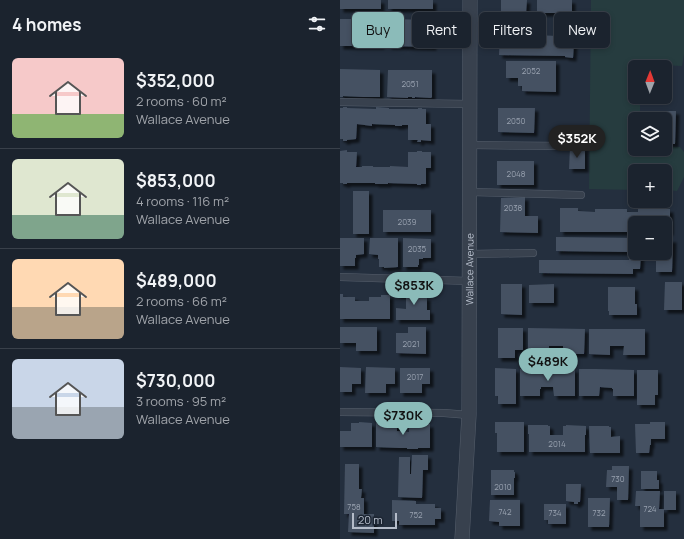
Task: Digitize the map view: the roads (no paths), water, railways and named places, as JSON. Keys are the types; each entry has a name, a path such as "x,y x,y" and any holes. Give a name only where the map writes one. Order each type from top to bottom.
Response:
{"street":[{"name":"Wallace Avenue","path":"462,539 469,415 470,0"}],"lane":[{"path":"340,102 470,104"},
{"path":"470,145 568,146"},
{"path":"470,192 581,195"},
{"path":"470,254 533,253"},
{"path":"340,277 470,281"},
{"path":"340,412 444,413 469,415"}]}
